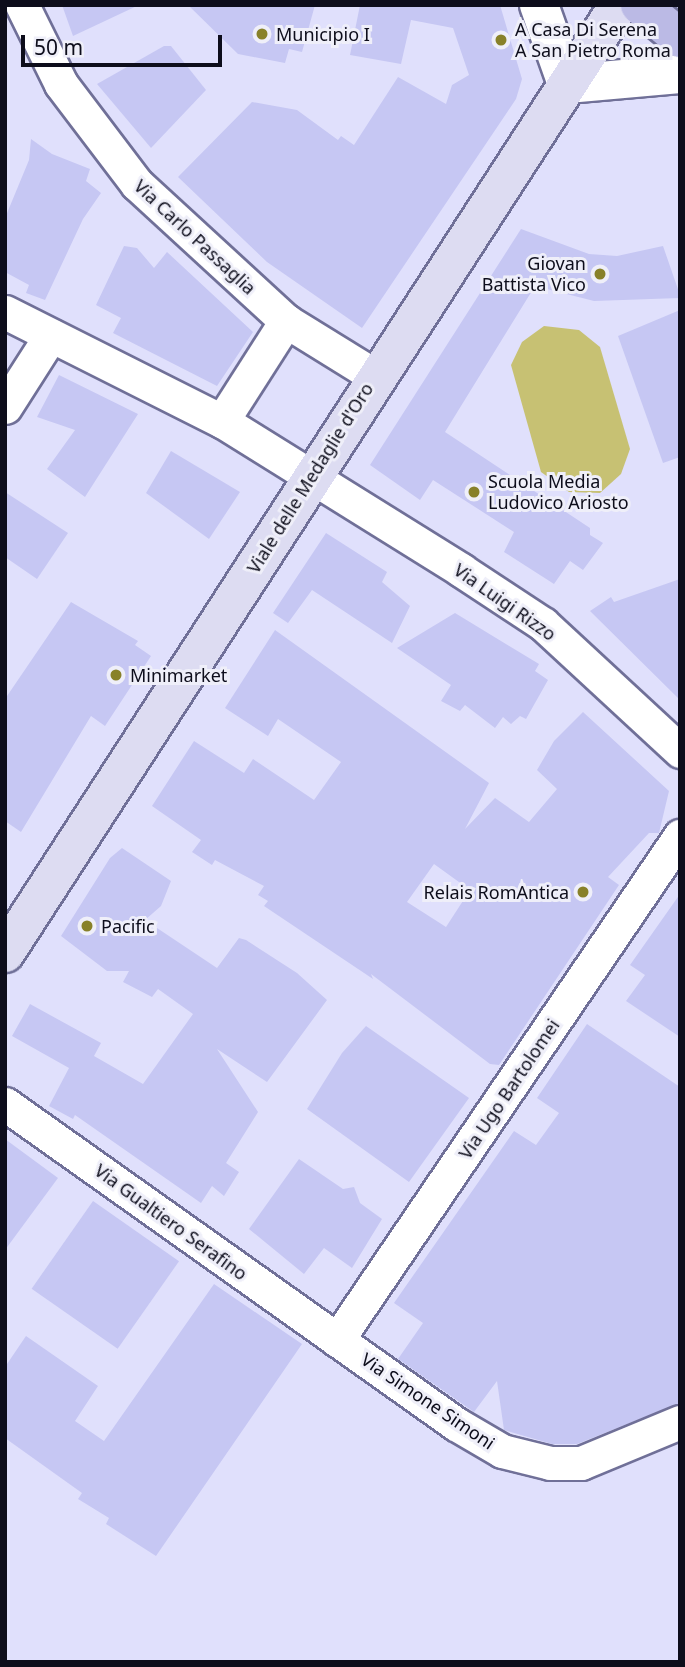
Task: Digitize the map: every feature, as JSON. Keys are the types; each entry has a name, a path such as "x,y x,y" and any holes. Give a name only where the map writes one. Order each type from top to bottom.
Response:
{"main road":[{"name":"Viale delle Medaglie d'Oro","path":"5,953 375,376 619,5"},
{"path":"640,5 680,38"}],"street":[{"name":"Via Carlo Passaglia","path":"22,5 61,84 108,149 166,214 286,321 375,376"},
{"path":"539,5 567,84 680,74"},
{"name":"Via Luigi Rizzo","path":"5,312 222,421 543,624 680,751"},
{"path":"222,421 286,321"},
{"path":"5,407 51,335"},
{"name":"Via Ugo Bartolomei","path":"337,1340 679,837"},
{"name":"Via Gualtiero Serafino","path":"5,1104 337,1340"},
{"name":"Via Simone Simoni","path":"337,1340 476,1437 535,1461 581,1463 680,1422"}],"shaded area":[{"path":"544,326 579,330 600,347 630,449 621,474 600,493 569,492 541,472 511,365 522,342"}],"building":[{"path":"62,5 139,5 73,36"},
{"name":"Municipio I","path":"188,5 315,5 302,52 289,49 285,63 238,54"},
{"path":"360,5 500,5 522,79 516,99 362,328 267,262 178,177 252,102 297,110 338,140 341,136 354,145 398,77 446,104 452,85 469,75 453,28 411,20 401,64 350,55"},
{"path":"164,46 171,46 206,90 151,148 97,84"},
{"path":"31,139 52,154 90,169 86,181 101,193 83,219 45,300 26,293 29,285 5,272 5,218 29,160"},
{"path":"521,229 589,254 617,256 663,246 680,295 680,298 594,301 535,286 445,432 590,528 590,535 603,543 583,570 570,561 554,584 504,552 514,532 433,480 420,500 370,465"},
{"path":"124,246 137,248 154,268 167,252 253,332 217,386 113,333 121,318 96,305"},
{"path":"680,310 680,457 663,463 618,336"},
{"path":"59,375 138,414 85,497 47,469 75,430 37,417"},
{"path":"171,451 240,492 209,539 146,493"},
{"path":"5,492 68,533 37,579 5,557"},
{"path":"326,533 387,572 382,582 410,606 392,643 312,590 288,623 273,613"},
{"path":"680,579 680,700 590,611 611,597 614,602"},
{"path":"71,602 138,641 135,645 151,656 105,726 91,716 21,832 5,821 5,699"},
{"path":"455,613 539,664 535,671 548,680 526,719 520,716 511,724 503,717 495,728 465,705 460,711 441,701 451,685 397,648"},
{"path":"275,630 489,783 465,829 495,798 529,822 557,789 537,770 554,741 583,712 669,791 659,833 649,833 608,877 619,885 499,1065 490,1064 371,974 373,979 264,906 268,901 258,895 264,886 215,860 212,865 192,852 201,840 152,806 194,741 244,773 253,759 314,800 341,762 278,719 268,736 225,708","holes":["434,864 470,890 446,927 407,902"]},
{"path":"122,848 171,881 161,906 145,920 217,968 239,938 246,940 297,973 327,1000 267,1082 217,1049 258,1112 226,1163 239,1172 224,1196 212,1186 201,1203 75,1115 73,1119 49,1106 69,1068 12,1036 30,1004 101,1043 94,1056 143,1084 193,1014 158,989 152,997 123,982 129,971 107,971 61,936 110,858"},
{"path":"680,894 680,1037 626,1001 645,975 630,965"},
{"path":"587,1024 680,1087 680,1403 577,1444 552,1444 504,1430 497,1381 474,1412 398,1359 423,1323 394,1303 514,1131 536,1145 559,1113 537,1098"},
{"path":"366,1026 469,1098 409,1182 307,1109 342,1053"},
{"path":"5,1139 58,1178 5,1250"},
{"path":"299,1159 343,1189 354,1187 360,1203 382,1219 352,1268 324,1248 304,1274 249,1229"},
{"path":"93,1201 179,1261 118,1349 32,1289"},
{"path":"214,1284 302,1344 156,1556 106,1524 109,1518 78,1499 82,1493 5,1438 5,1367 26,1336 98,1386 75,1421 104,1441"}],"place":[{"name":"Municipio I","path":"262,34"},
{"name":"A Casa Di Serena A San Pietro Roma","path":"501,40"},
{"name":"Giovan Battista Vico","path":"600,274"},
{"name":"Scuola Media Ludovico Ariosto","path":"474,492"},
{"name":"Minimarket","path":"116,675"},
{"name":"Relais RomAntica","path":"583,892"},
{"name":"Pacific","path":"87,926"}]}
